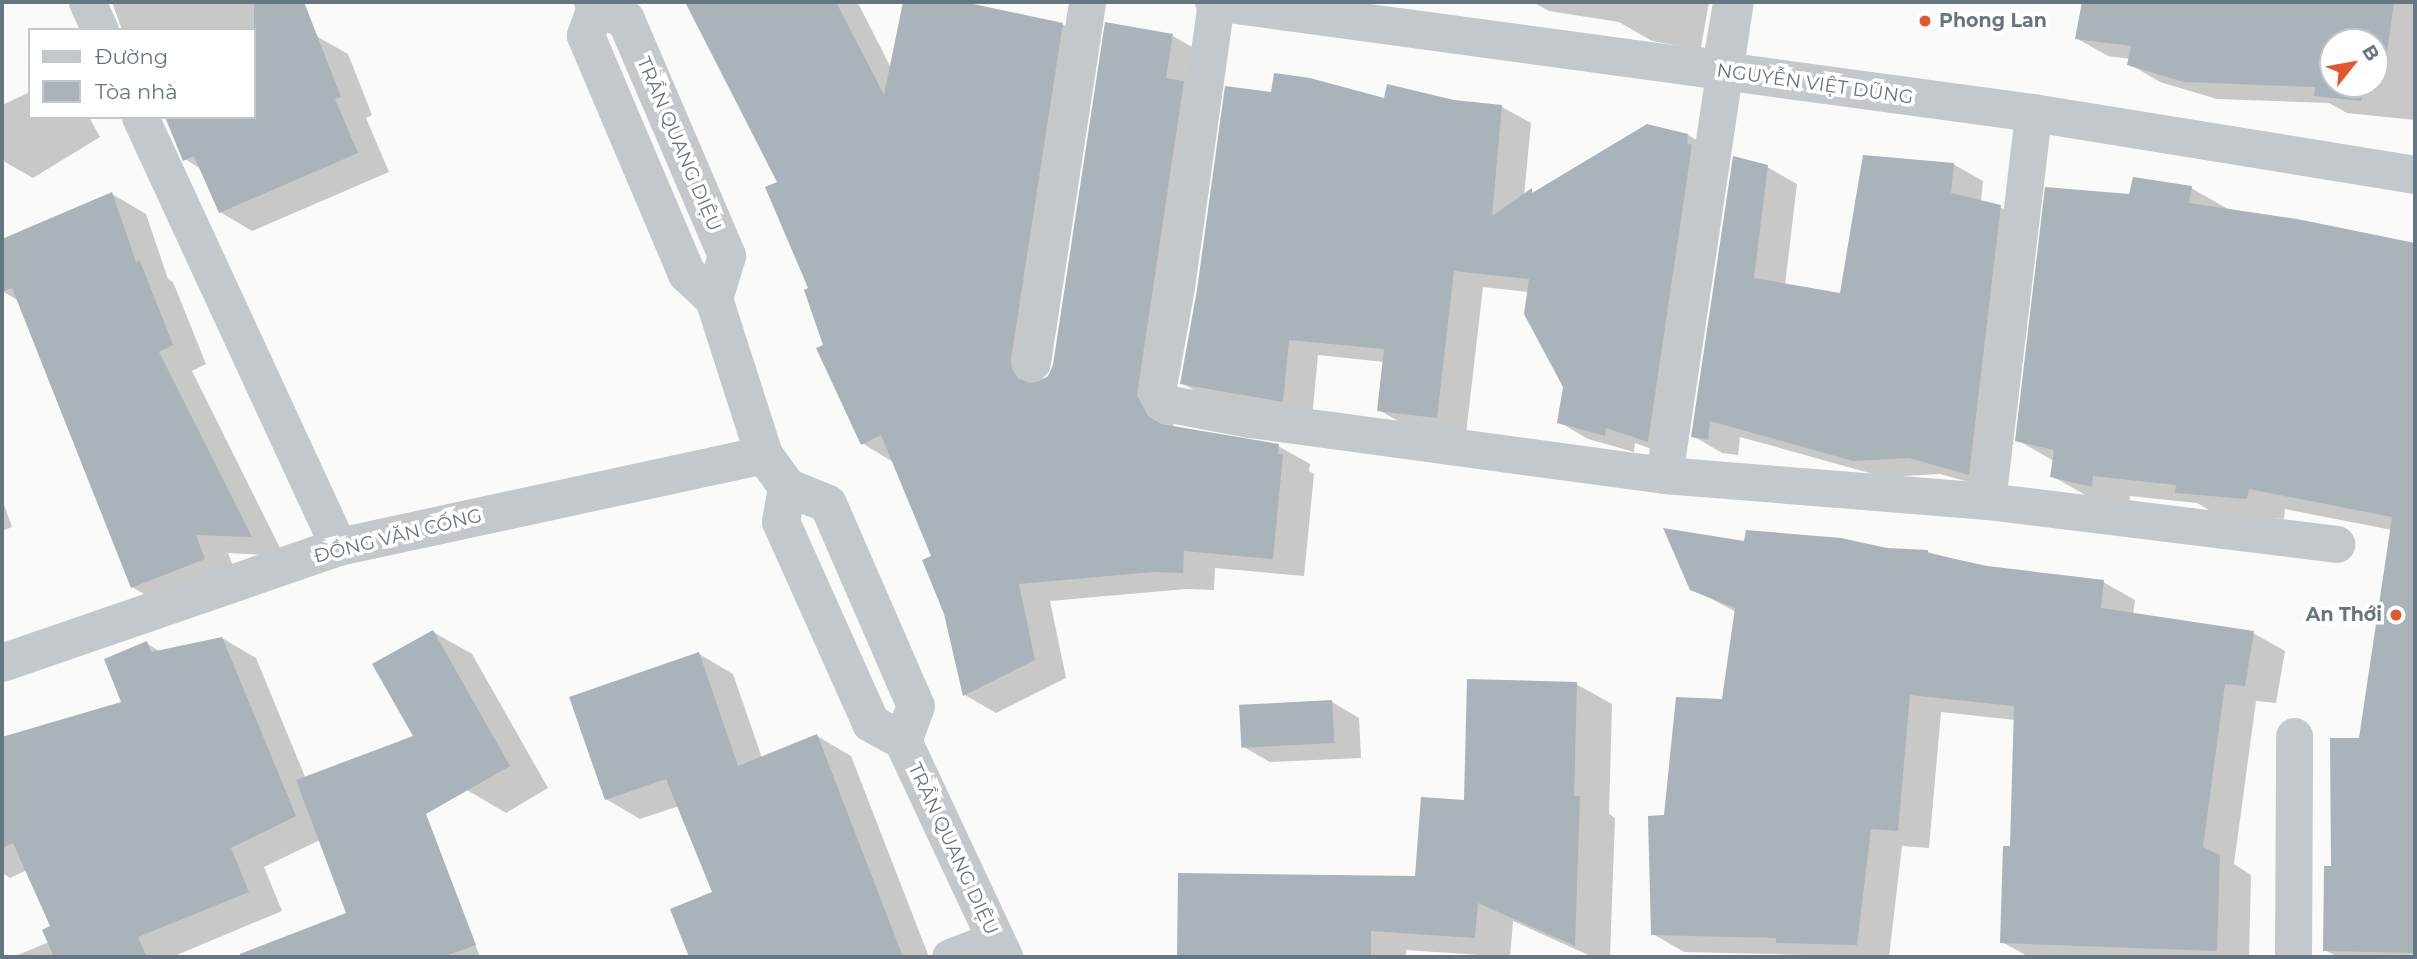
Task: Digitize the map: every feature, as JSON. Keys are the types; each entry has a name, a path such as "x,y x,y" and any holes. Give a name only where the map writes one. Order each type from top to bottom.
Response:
{"street":[{"path":"87,2 99,28"},
{"path":"1032,362 1087,2"},
{"path":"1215,2 1176,287 1158,386 1160,399 1172,406 1664,475 1987,501 2336,544"},
{"name":"NGUYỄN VIỆT DŨNG","path":"1215,2 2033,113 2415,175"},
{"path":"1664,475 1735,2"},
{"path":"594,4 586,36 687,274 714,299 764,455 788,487"},
{"path":"1987,501 2033,113"},
{"path":"141,119 339,547"},
{"name":"ĐỒNG VĂN CỐNG","path":"2,663 339,547 764,455"},
{"name":"TRẦN QUANG DIỆU","path":"903,741 916,706 828,504 788,487 781,522 866,711 872,723 903,741 999,948"},
{"path":"2293,957 2294,736"},
{"path":"950,957 999,948"}],"building":[{"path":"254,2 304,2 341,97 335,99 358,153 219,213 194,156 183,161 166,119 256,119"},
{"path":"685,2 836,2 884,95 903,2 964,2 1063,23 1011,359 1012,369 1018,378 1030,383 1048,376 1053,365 1105,22 1173,34 1166,78 1184,81 1137,395 1148,416 1161,424 1279,444 1278,454 1283,454 1273,559 1184,551 1183,573 1153,572 1019,584 1035,660 963,696 944,614 922,560 931,556 881,435 861,445 816,348 823,345 804,290 808,288 765,187 777,182"},
{"path":"2082,2 2394,2 2389,38 2389,28 2319,28 2319,97 2314,96 2315,87 2184,82 2127,65 2131,46 2075,39"},
{"path":"1274,73 1310,78 1384,98 1387,84 1454,100 1502,105 1492,216 1532,188 1532,193 1647,124 1688,134 1687,143 1692,145 1648,442 1606,428 1605,436 1557,423 1563,387 1524,314 1529,279 1454,271 1437,418 1377,411 1384,349 1289,340 1283,402 1180,384 1197,290 1225,86 1271,92"},
{"path":"2333,98 2362,98 2361,101"},
{"path":"1863,155 1954,163 1951,193 2001,205 1969,475 1909,458 1853,461 1710,421 1708,440 1691,437 1733,156 1768,165 1754,278 1840,293"},
{"path":"2133,177 2192,186 2189,203 2297,219 2415,243 2415,953 2323,951 2324,866 2331,866 2330,738 2359,738 2392,517 2249,489 2247,499 2175,493 2176,485 2093,476 2092,487 2050,477 2054,450 2015,441 2045,187 2129,194"},
{"path":"112,192 136,262 140,261 173,345 159,352 252,537 196,535 205,559 131,588 12,288 2,292 2,239"},
{"path":"1663,528 1744,541 1746,530 1841,538 1887,548 1928,550 1928,553 1987,566 2104,580 2101,608 2254,631 2245,686 2225,684 2203,847 2220,855 2217,951 2000,943 2003,846 2010,846 2014,706 1910,695 1898,831 1871,829 1857,945 1776,943 1776,938 1651,935 1648,816 1664,815 1676,697 1722,699 1735,608 1690,590"},
{"path":"433,630 510,766 426,814 476,945 442,957 241,957 240,954 346,913 296,780 413,736 372,664"},
{"path":"222,637 296,816 231,848 249,892 138,937 147,957 54,957 42,930 50,926 13,843 2,848 2,737 121,702 104,659 147,641 151,652"},
{"path":"699,652 738,766 817,734 903,957 689,957 670,909 712,892 666,779 605,800 569,697"},
{"path":"1467,679 1577,682 1574,796 1580,796 1575,946 1478,903 1475,938 1371,931 1371,957 1177,957 1178,873 1415,876 1421,797 1464,800"},
{"path":"1332,700 1334,743 1241,748 1239,705"}],"place":[{"name":"Phong Lan","path":"1925,21"},
{"name":"An Thới","path":"2396,615"}]}
